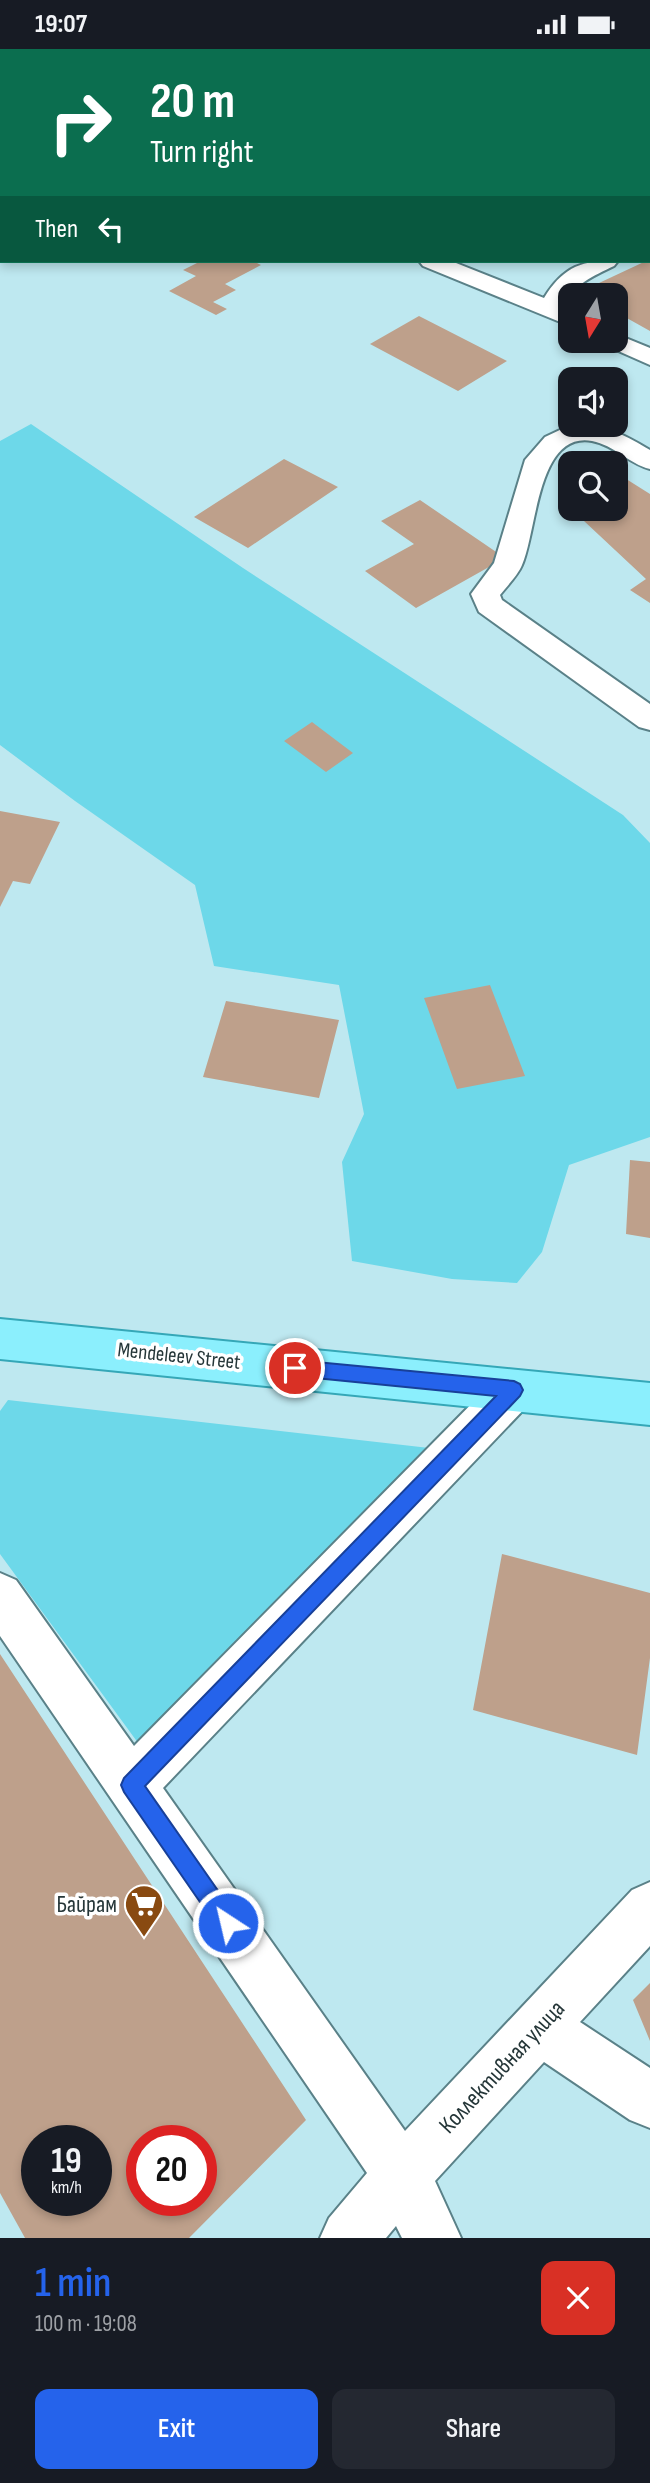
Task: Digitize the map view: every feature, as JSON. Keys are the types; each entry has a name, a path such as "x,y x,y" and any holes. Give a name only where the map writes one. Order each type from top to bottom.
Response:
{"main road":[{"name":"Mendeleev Street","path":"0,1339 650,1404"}],"street":[{"path":"436,263 558,313"},
{"path":"565,283 602,263"},
{"path":"628,347 650,358"},
{"path":"650,461 629,436 599,433 570,434 544,452 534,469 508,565 485,594 485,600 650,719"},
{"path":"131,1785 514,1390"},
{"path":"0,1596 402,2175 432,2238"},
{"name":"Коллективная улица","path":"348,2238 402,2175 650,1908"},
{"path":"539,2027 650,2100"}],"shaded area":[{"path":"31,424 243,568 623,815 650,843 650,1137 569,1165 542,1252 517,1283 452,1279 352,1261 342,1162 364,1114 339,985 214,966 195,885 0,745 0,441"},
{"path":"8,1400 438,1449 141,1747 0,1554 0,1411"}],"building":[{"path":"197,263 261,265 225,284 236,290 213,302 227,309 216,315 169,291 196,276 183,270"},
{"path":"642,263 650,263 650,331 628,319 628,283 599,283"},
{"path":"419,316 507,361 458,391 370,344"},
{"path":"284,459 338,487 248,548 194,517"},
{"path":"628,480 650,494 650,603 630,590 646,579 584,521 628,521"},
{"path":"420,500 505,558 416,608 365,571 414,544 381,521"},
{"path":"312,722 353,753 326,772 284,741"},
{"path":"0,811 60,822 30,884 13,881 0,907"},
{"path":"490,985 525,1076 457,1089 424,998"},
{"path":"226,1001 339,1020 319,1098 203,1077"},
{"path":"630,1160 650,1162 650,1238 626,1234"},
{"path":"502,1554 650,1593 650,1658 637,1755 473,1710"},
{"path":"0,1654 306,2120 217,2210 217,2125 126,2125 126,2216 211,2216 189,2238 25,2238 0,2193"},
{"path":"650,1983 650,2041 633,2000"}],"place":[{"name":"Байрам","path":"144,1938"}],"route":[{"path":"228,1923 131,1785 514,1390 295,1368"}]}
